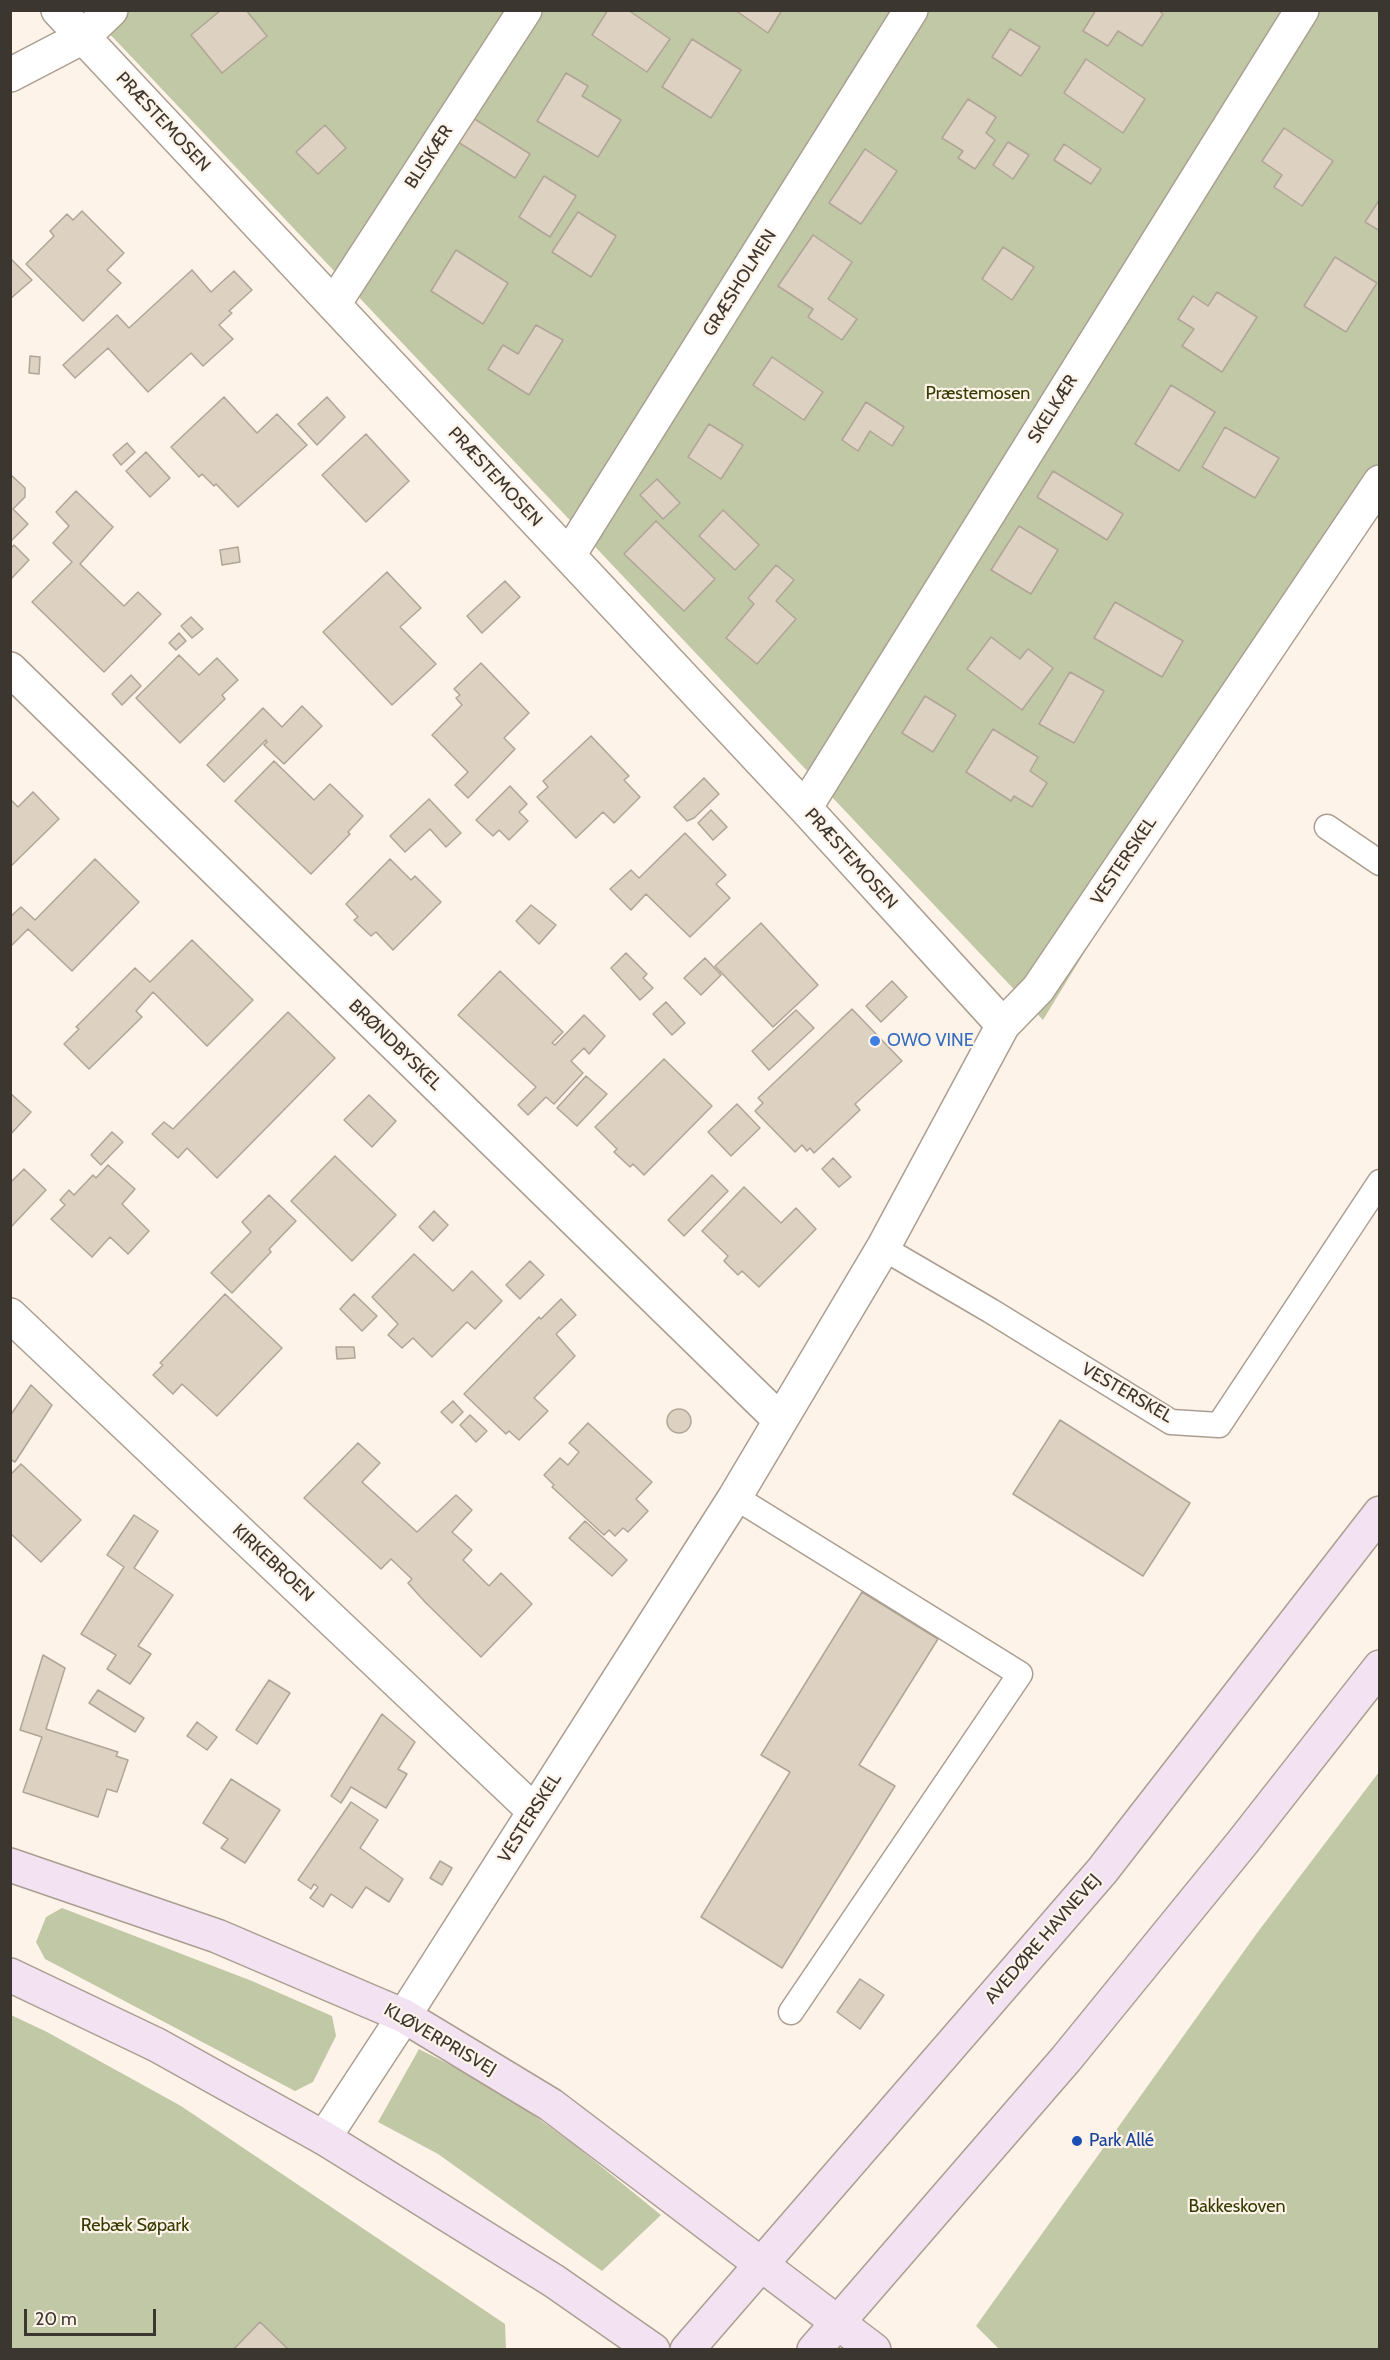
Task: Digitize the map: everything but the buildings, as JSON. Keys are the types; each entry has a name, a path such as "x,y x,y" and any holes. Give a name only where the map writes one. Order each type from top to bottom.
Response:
{"street":[{"name":"PRÆSTEMOSEN","path":"58,10 805,808 1003,1025"},
{"path":"10,75 83,37 111,10"},
{"name":"BLISKÆR","path":"334,304 525,10"},
{"name":"GRÆSHOLMEN","path":"569,555 911,10"},
{"name":"SKELKÆR","path":"805,808 1302,10"},
{"name":"VESTERSKEL","path":"324,2138 735,1497 883,1248 1003,1025 1038,989 1380,483"},
{"name":"BRØNDBYSKEL","path":"10,669 780,1420"},
{"name":"KIRKEBROEN","path":"10,1316 534,1811"},
{"name":"AVEDØRE HAVNEVEJ","path":"687,2349 1102,1871 1380,1513"},
{"path":"814,2349 1066,2059 1242,1843 1380,1667"},
{"name":"KLØVERPRISVEJ","path":"10,1865 217,1936 404,2016 551,2105 761,2265"},
{"path":"10,1975 156,2045 324,2138 554,2281 653,2349"},
{"path":"761,2265 874,2349"}],"lane":[{"path":"1327,827 1380,863"},
{"name":"VESTERSKEL","path":"883,1248 992,1311 1171,1422 1219,1425 1380,1182"},
{"path":"735,1497 1020,1674 791,2012"}],"green space":[{"name":"Præstemosen","path":"88,11 1379,11 1379,471 1043,1020"},
{"name":"Bakkeskoven","path":"1379,1772 1379,2349 999,2349 976,2326 1257,1933"},
{"path":"62,1908 252,1981 332,2016 336,2036 313,2082 295,2091 45,1959 36,1942 46,1917"},
{"name":"Rebæk Søpark","path":"11,2015 47,2032 181,2106 505,2324 506,2349 11,2350"},
{"path":"419,2049 499,2090 576,2146 661,2215 602,2271 438,2154 378,2122"}],"place":[{"name":"OWO VINE","path":"875,1041"},
{"name":"Park Allé","path":"1077,2141"}]}
